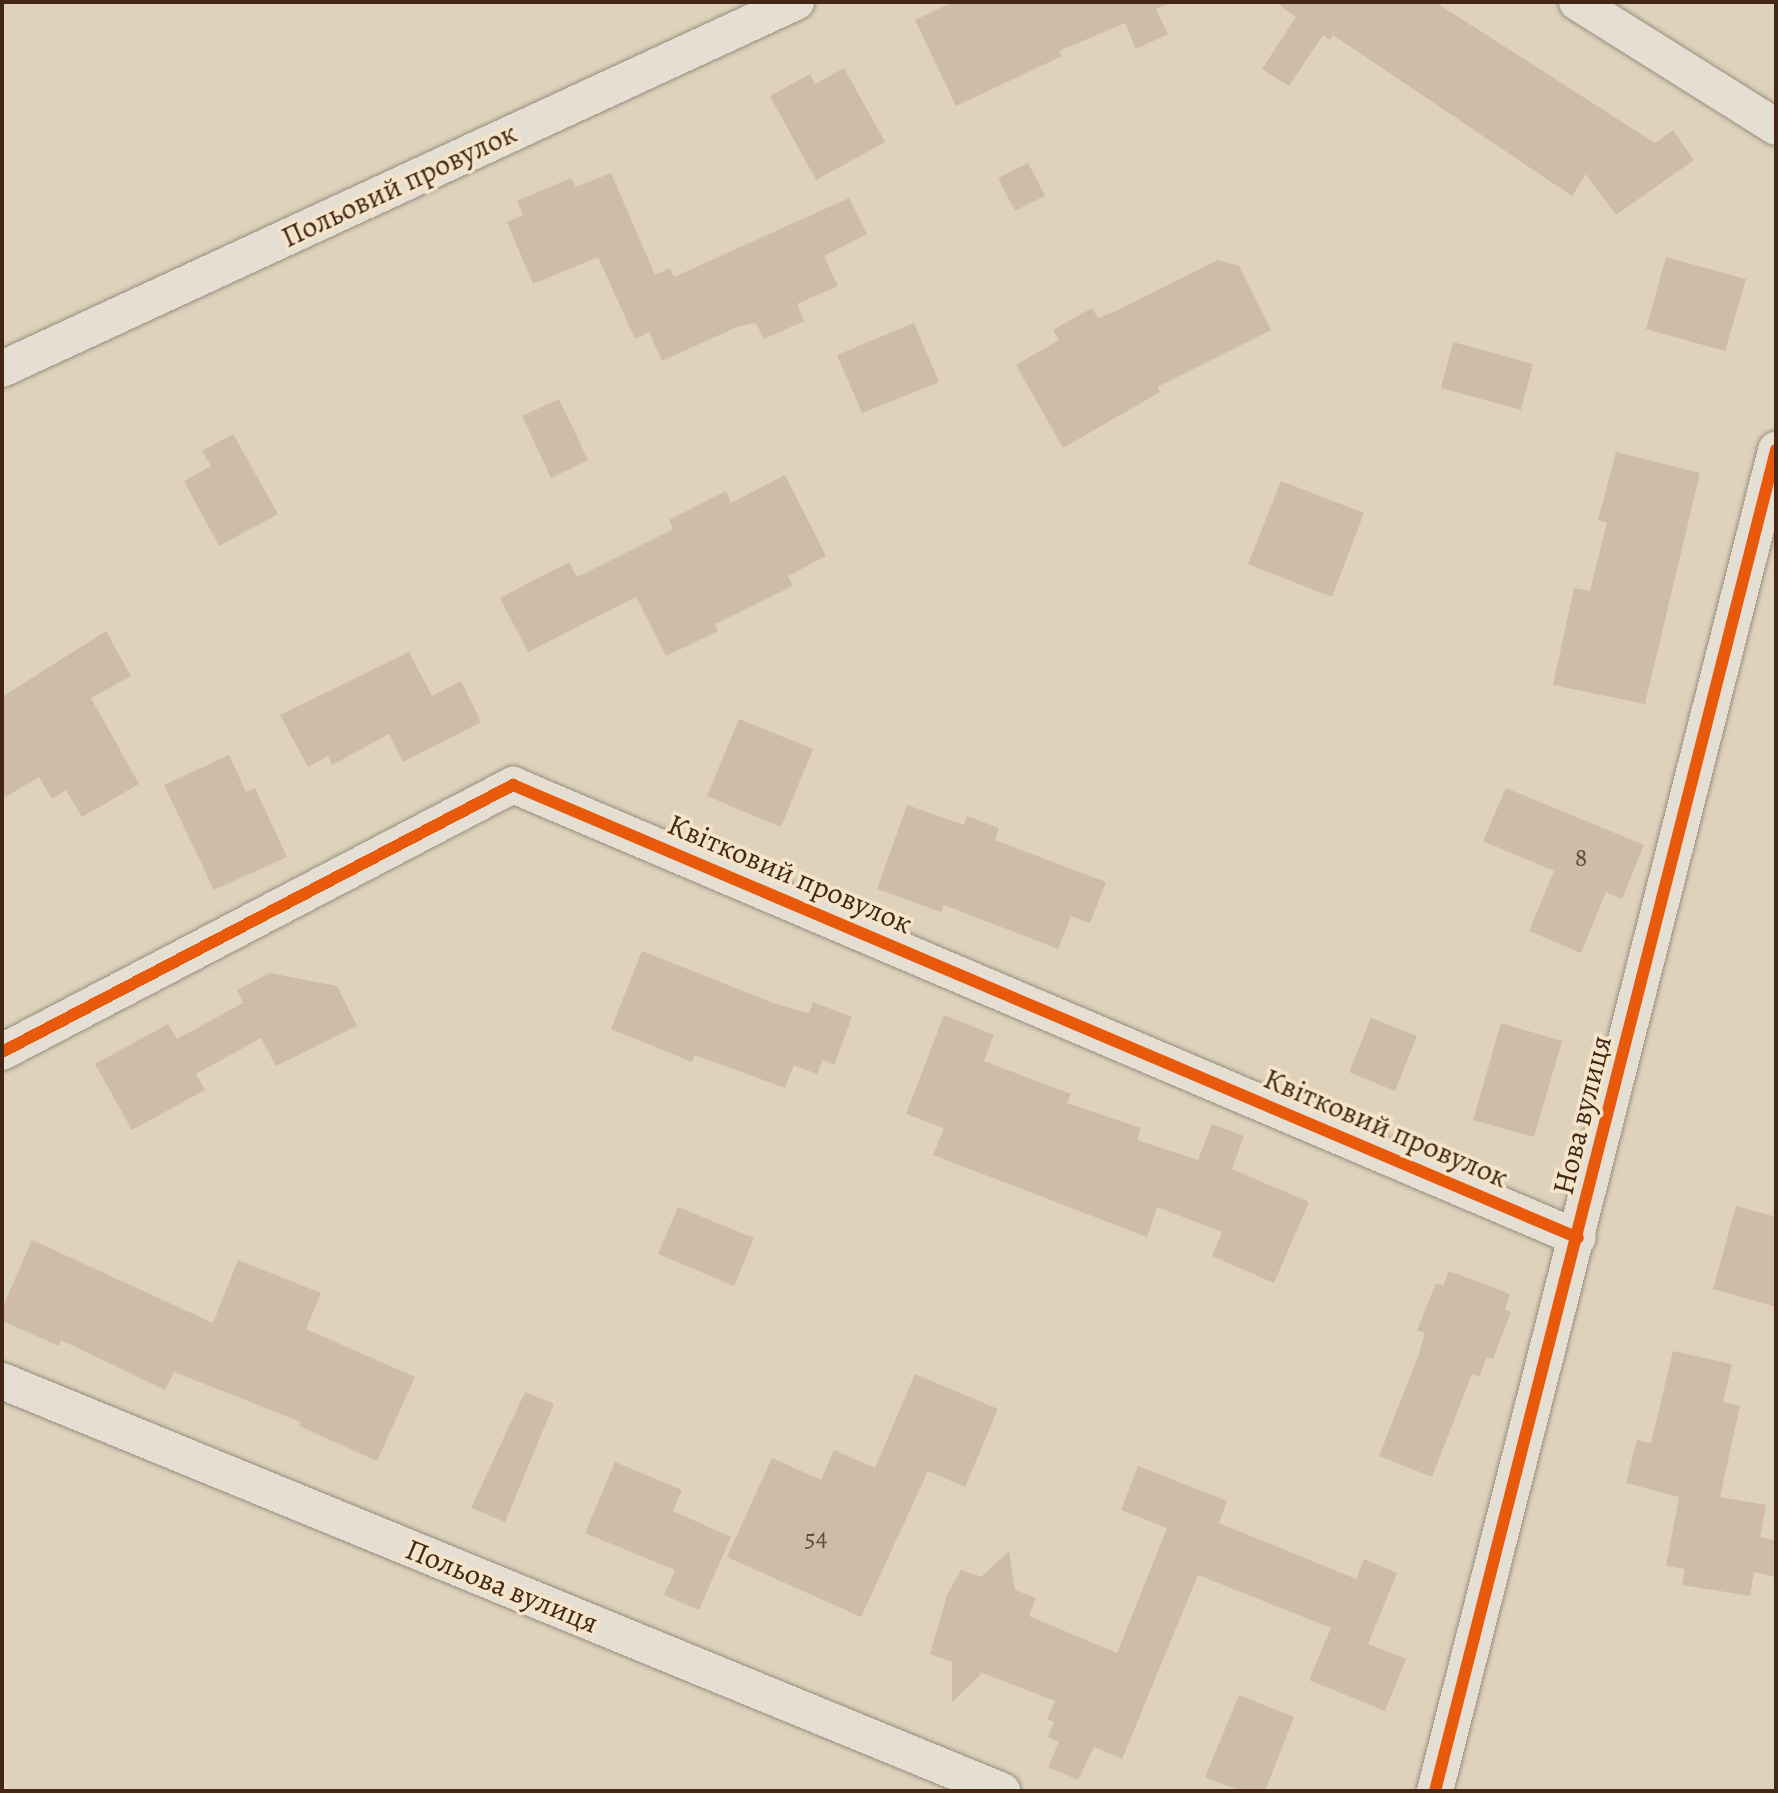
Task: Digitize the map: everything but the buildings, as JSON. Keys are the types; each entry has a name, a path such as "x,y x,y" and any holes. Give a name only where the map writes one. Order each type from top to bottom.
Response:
{"street":[{"name":"Польовий провулок","path":"2,369 796,2"},
{"path":"1577,2 1776,127"},
{"name":"Нова вулиця","path":"1435,1791 1776,450"},
{"name":"Квітковий провулок","path":"2,1052 513,785 1578,1238"},
{"name":"Польова вулиця","path":"2,1381 1002,1791"}],"cycle path":[{"path":"1435,1791 1776,450"},
{"path":"2,1052 513,785 1578,1238"}]}
